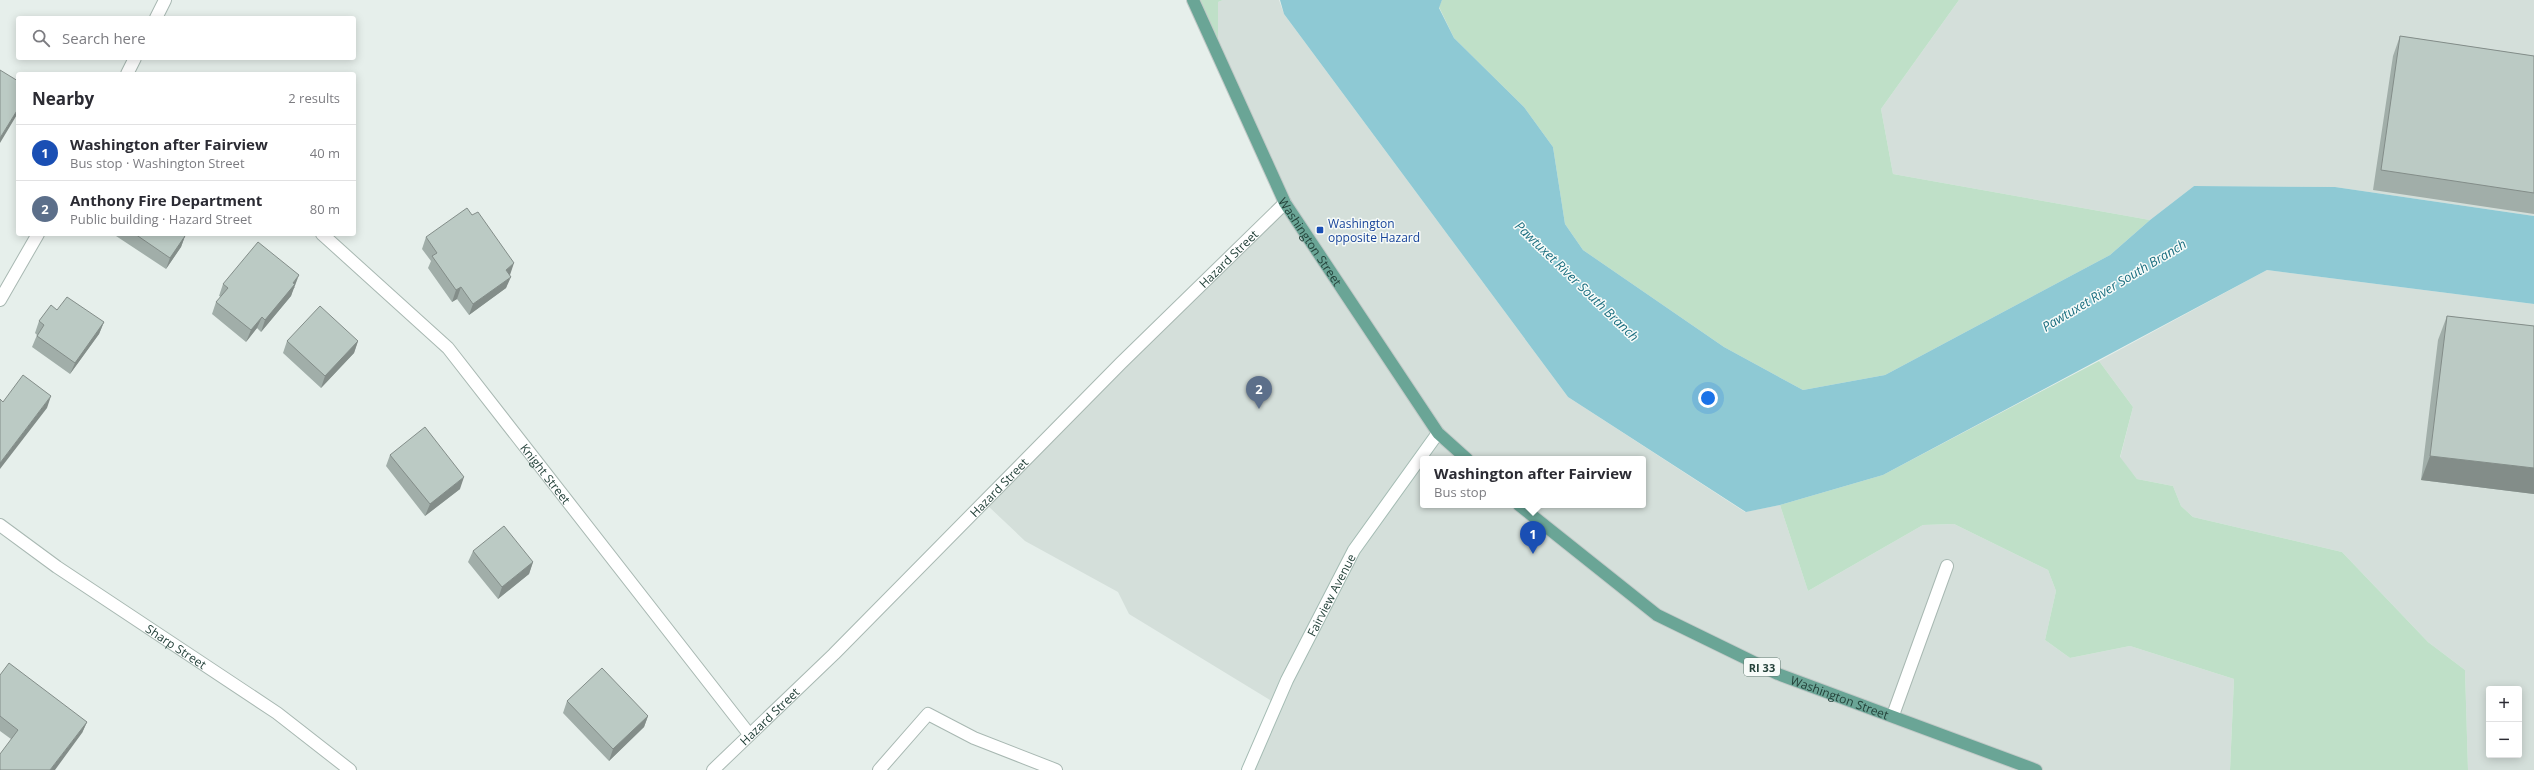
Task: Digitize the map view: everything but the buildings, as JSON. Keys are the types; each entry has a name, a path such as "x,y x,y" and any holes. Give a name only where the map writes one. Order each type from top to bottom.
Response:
{"main road":[{"name":"Washington Street","path":"1193,0 1285,203 1438,433 1464,456"},
{"name":"Washington Street","path":"1524,508 1657,615 1778,674 1893,715 2036,770"}],"street":[{"path":"157,16 165,0"},
{"name":"Hazard Street","path":"713,770 834,654 1121,363 1285,203"},
{"path":"0,300 37,236"},
{"name":"Knight Street","path":"324,236 448,348 749,734"},
{"name":"Fairview Avenue","path":"1421,456 1438,433"},
{"name":"Fairview Avenue","path":"1248,770 1287,680 1354,550 1420,458"},
{"name":"Sharp Street","path":"0,525 57,566 277,713 350,770"},
{"path":"1893,715 1947,566"},
{"path":"879,770 928,714 974,738 1056,770"}],"shaded area":[{"path":"1223,0 1279,0 1284,14 1568,397 1745,512 1780,505 1808,591 1923,525 1954,524 2048,570 2056,591 2045,640 2070,658 2130,646 2234,679 2230,770 1245,770 1272,707 1270,700 1129,614 1118,592 1025,541 986,504 1278,211 1275,190 1218,45 1218,2"},
{"path":"1959,0 2534,0 2534,216 2335,187 2194,186 2150,220 1893,174 1881,109"},
{"path":"2267,270 2534,304 2534,770 2468,770 2465,670 2428,642 2342,552 2193,517 2181,506 2173,486 2137,479 2120,458 2133,407 2099,361"}],"green space":[{"path":"1189,0 1223,0 1218,2 1218,45"},
{"path":"1442,0 1959,0 1881,109 1893,174 2150,220 2110,255 1885,375 1803,390 1724,347 1583,250 1565,224 1553,147 1524,107 1454,38 1439,7"},
{"path":"2099,361 2133,407 2120,457 2137,479 2173,486 2181,506 2193,517 2342,552 2428,642 2465,670 2468,770 2230,770 2234,679 2130,646 2070,658 2045,640 2056,591 2048,570 1954,524 1923,525 1808,591 1780,505 1883,475"}],"water":[{"name":"Pawtuxet River South Branch","path":"1280,0 1442,0 1439,8 1454,38 1524,107 1553,147 1565,224 1583,250 1724,347 1803,390 1885,375 2110,255 2150,220 2194,186 2335,187 2534,216 2534,304 2267,270 1883,475 1780,505 1746,512 1568,397 1284,14"}],"place":[{"name":"Washington opposite Hazard","path":"1320,230"},
{"name":"Anthony Fire Department","path":"1259,409"},
{"name":"Washington after Fairview","path":"1533,554"}]}
